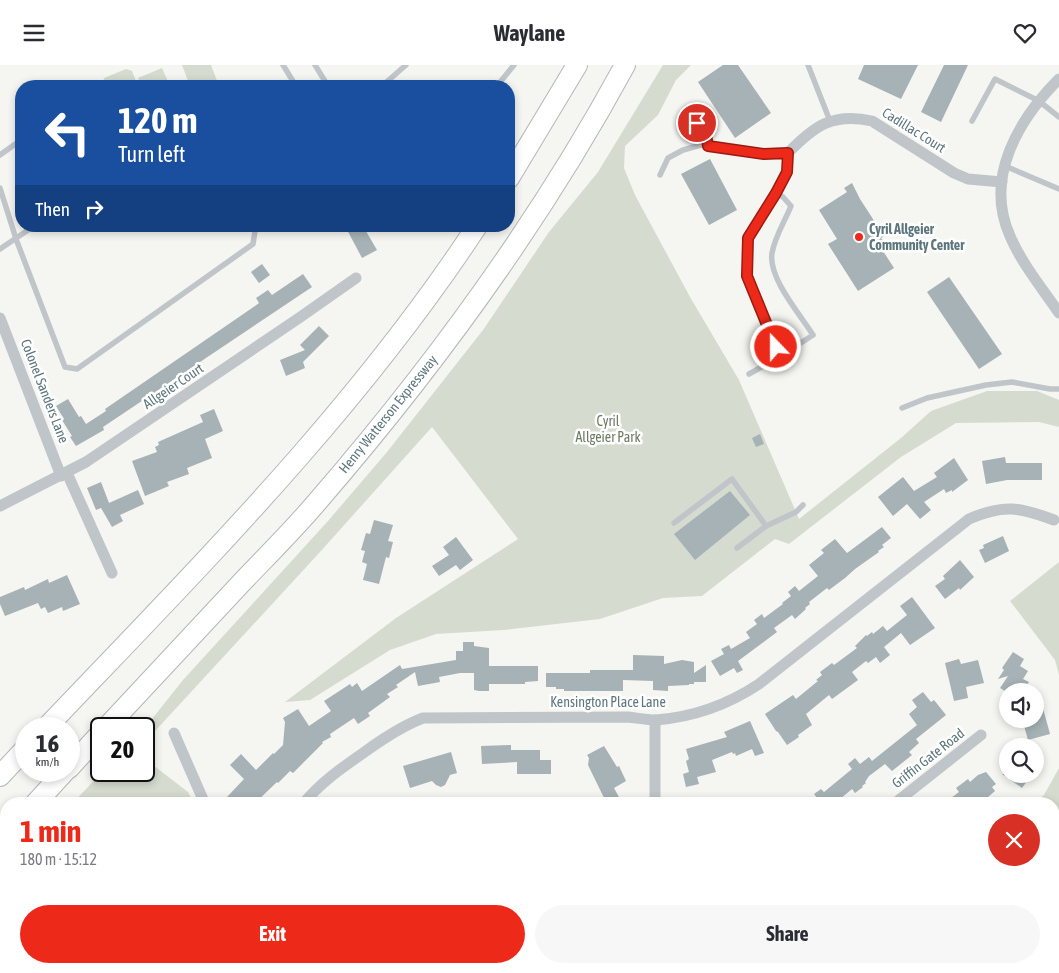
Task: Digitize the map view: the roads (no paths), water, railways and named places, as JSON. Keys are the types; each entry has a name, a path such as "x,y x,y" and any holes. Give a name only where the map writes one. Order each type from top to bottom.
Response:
{"highway":[{"path":"515,169 577,65"},
{"name":"Henry Watterson Expressway","path":"116,717 316,503 405,395 458,325 547,196 590,128 625,65"},
{"path":"56,717 229,535 317,438 365,379 473,232"},
{"path":"80,756 90,745"},
{"path":"0,776 15,760"},
{"path":"42,797 56,782"}],"street":[{"path":"1059,79 1018,130 1004,166 1002,182 1002,199 1009,234 1018,253 1059,313"},
{"name":"Cadillac Court","path":"788,153 817,127 830,121 860,118 872,121 954,173 968,179 1002,182"},
{"name":"Allgeier Court","path":"0,506 94,457 299,319 356,278"},
{"name":"Colonel Sanders Lane","path":"0,318 64,474 112,573"},
{"name":"Kensington Place Lane","path":"309,797 336,771 394,731 423,718 628,717 655,720 709,709 744,694 759,684 969,519 1000,508 1031,513 1054,520"},
{"path":"655,720 655,797"},
{"path":"174,733 202,797"},
{"name":"Griffin Gate Road","path":"903,797 981,735"}],"lane":[{"path":"283,65 292,80"},
{"path":"315,65 324,80"},
{"path":"389,80 406,65"},
{"path":"502,80 514,65"},
{"path":"808,65 830,121"},
{"path":"972,121 995,79 1040,101 1059,117"},
{"path":"688,112 706,135 708,146"},
{"path":"0,155 15,144"},
{"path":"660,175 668,158 683,150 701,145 764,154 788,153 787,172 748,238 747,276 781,356"},
{"path":"1004,166 1059,189"},
{"path":"0,188 16,239 65,367 77,369 253,244 255,232"},
{"path":"750,373 813,335 773,271 772,253 791,206 783,197 776,193"},
{"path":"0,249 26,232"},
{"path":"902,408 927,399 986,385 1012,382 1059,389"},
{"path":"674,523 732,479 766,526"},
{"path":"737,548 766,526 796,512 803,505"}],"place":[{"name":"Cyril Allgeier Community Center","path":"859,237"}],"park label":[{"name":"Cyril Allgeier Park","path":"608,430"}]}
